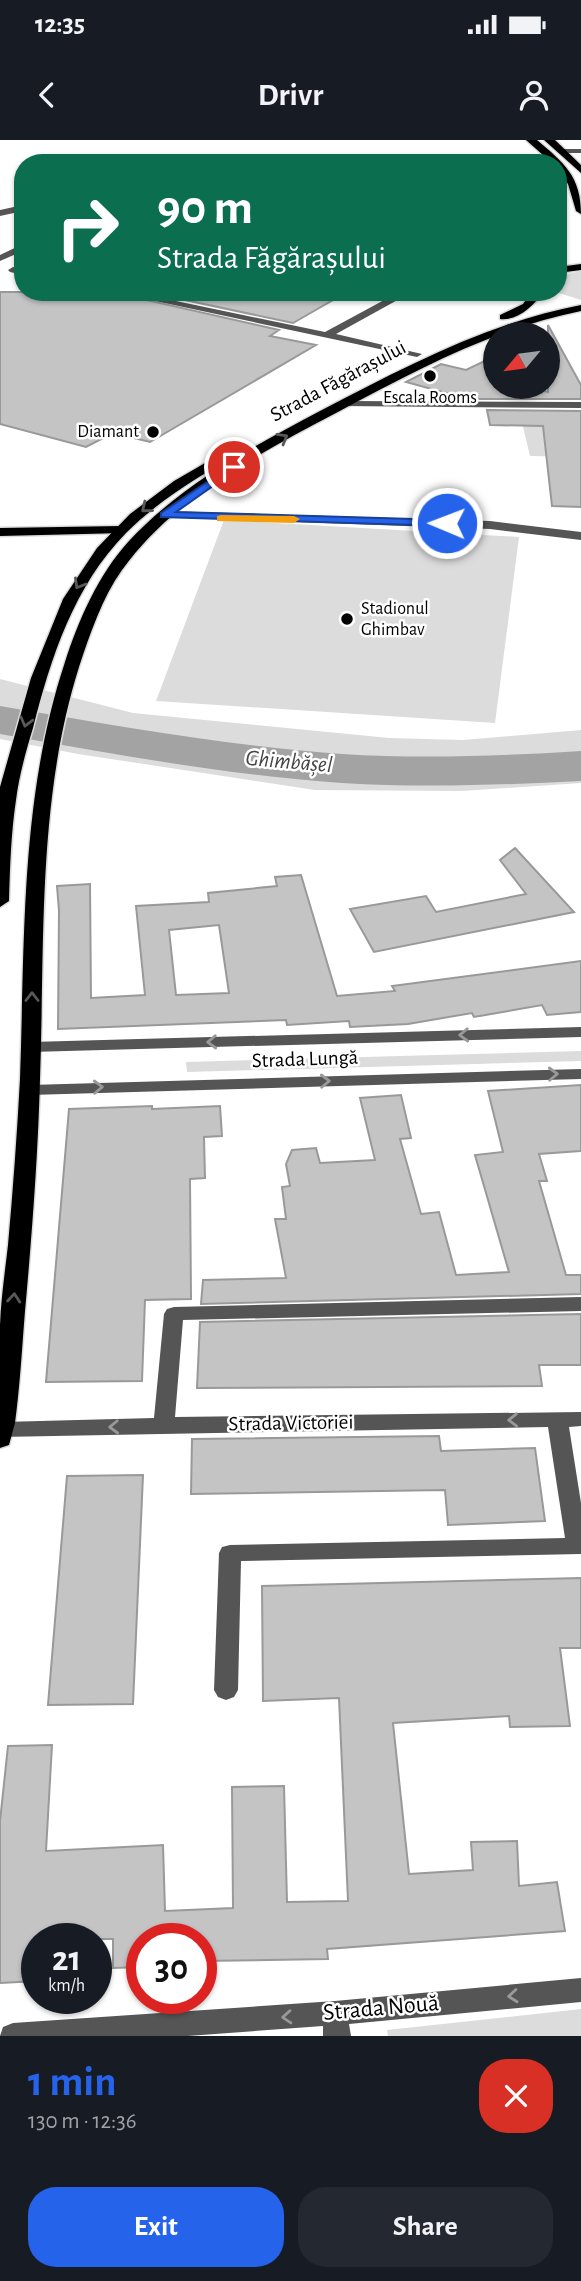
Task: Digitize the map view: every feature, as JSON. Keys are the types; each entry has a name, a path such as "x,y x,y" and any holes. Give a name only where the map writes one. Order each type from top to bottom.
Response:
{"highway":[{"path":"531,140 547,154"},
{"path":"549,140 566,154"},
{"path":"567,155 580,168"},
{"path":"567,177 577,193 581,211"},
{"name":"Strada Făgărașului","path":"0,901 6,804 39,678 69,603 87,571 121,530 158,499 224,456 303,411 416,354 536,301"},
{"name":"Strada Făgărașului","path":"563,301 581,307"},
{"name":"Strada Făgărașului","path":"1,1435 27,1163 35,861 44,767 65,680 96,605 113,573 165,515 234,467 344,404 435,358 541,316 581,307"}],"main road":[{"path":"0,532 121,530"}],"street":[{"path":"563,151 581,151"},
{"path":"162,301 416,354"},
{"path":"327,335 390,301"},
{"path":"344,404 581,405"},
{"path":"165,515 490,525 581,536"},
{"name":"Strada Lungă","path":"31,1047 581,1032"},
{"name":"Strada Lungă","path":"30,1090 581,1074"},
{"path":"164,1425 174,1314 581,1304"},
{"path":"226,1690 230,1553 579,1546 557,1419"},
{"name":"Strada Victoriei","path":"1,1435 164,1425 581,1419"},
{"name":"Strada Nouă","path":"13,2036 336,2025 581,1990"}],"shaded area":[{"path":"581,271 581,300 567,296 567,274"},
{"path":"519,410 581,411 581,457 530,456"},
{"name":"Stadionul Ghimbav","path":"224,520 519,537 495,723 156,701"},
{"path":"0,679 133,713 389,738 463,740 581,730 581,783 462,791 315,790 78,754 0,739"},
{"path":"581,1051 581,1061 187,1072 186,1062"},
{"path":"581,2009 581,2036 388,2036 387,2030"}],"building":[{"path":"0,292 14,292 14,301 151,301 279,330 270,336 316,345 150,442 113,433 86,447 0,424"},
{"path":"189,301 331,301 293,323"},
{"path":"560,347 581,385 581,399 560,399"},
{"path":"483,362 483,399 468,399 406,382 441,364 466,370"},
{"path":"487,410 581,411 581,507 552,506 543,426 490,425"},
{"path":"515,848 574,912 374,952 350,909 426,896 436,912 526,894 500,860"},
{"path":"301,875 337,996 395,991 392,986 581,961 581,1012 547,1015 542,1005 474,1017 472,1013 408,1024 350,1027 349,1021 287,1025 286,1020 58,1029 57,886 90,884 91,998 145,995 136,906 209,902 208,893 277,886 275,877","holes":["219,925 229,993 176,995 169,930"]},
{"path":"581,1085 581,1151 539,1154 547,1181 539,1181 566,1275 581,1275 581,1294 201,1304 203,1280 286,1278 275,1219 286,1219 282,1187 290,1186 286,1164 292,1150 316,1148 320,1163 375,1160 360,1098 401,1095 411,1138 400,1139 421,1214 439,1212 456,1275 509,1272 475,1155 503,1152 488,1091"},
{"path":"152,1106 152,1109 220,1106 222,1136 204,1137 205,1178 190,1179 191,1299 145,1300 142,1381 46,1382 69,1109"},
{"path":"581,1314 581,1365 539,1365 542,1386 197,1388 200,1322"},
{"path":"439,1436 441,1451 535,1448 545,1521 448,1525 445,1490 191,1494 192,1439"},
{"path":"143,1475 133,1704 48,1705 67,1476"},
{"path":"581,1578 581,1648 560,1648 570,1726 510,1727 509,1716 393,1723 409,1874 473,1870 471,1842 517,1841 519,1886 557,1882 565,1931 327,1949 328,1959 217,1961 217,1923 126,1923 126,1968 113,1968 112,1923 21,1923 21,1982 0,1983 0,1821 8,1746 52,1745 46,1851 163,1845 165,1911 233,1908 232,1787 284,1786 287,1902 348,1901 339,1698 263,1701 262,1586"}],"waterway":[{"name":"Ghimbășel","path":"0,720 193,752 310,766 446,771 581,766"}],"slow traffic":[{"path":"221,518 294,519"}],"place":[{"name":"Escala Rooms","path":"430,376"},
{"name":"Diamant","path":"153,432"},
{"name":"Stadionul Ghimbav","path":"347,619"}],"route":[{"path":"234,467 165,515 447,523"}]}
